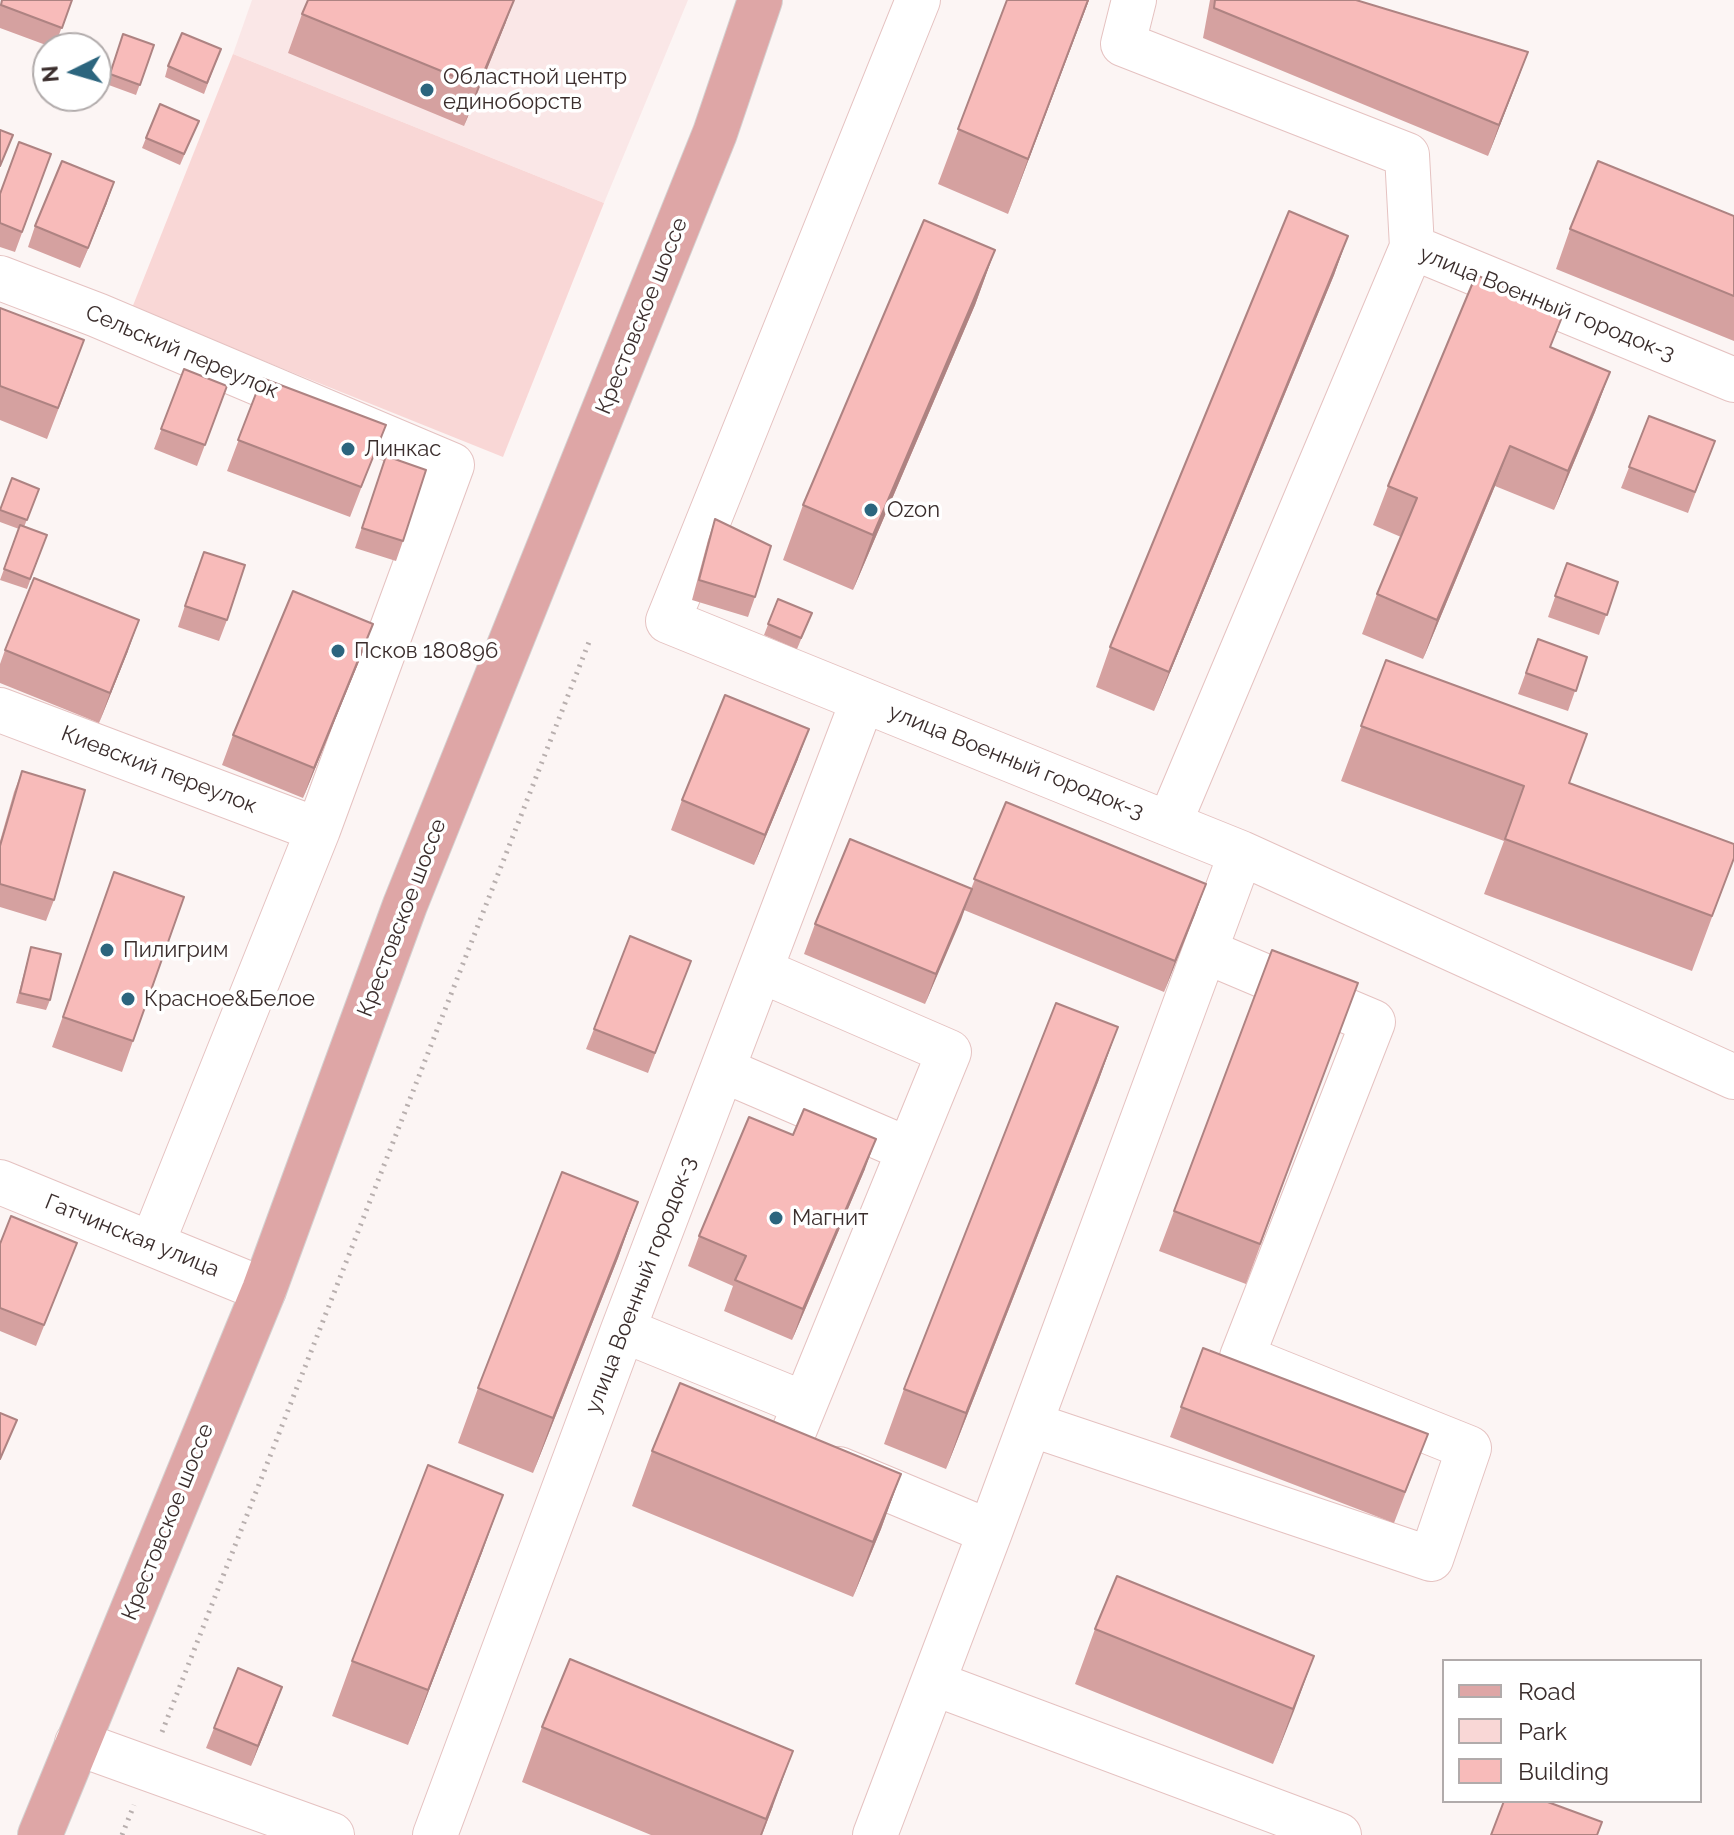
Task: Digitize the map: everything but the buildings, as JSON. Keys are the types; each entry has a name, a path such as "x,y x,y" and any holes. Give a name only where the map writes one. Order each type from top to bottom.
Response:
{"main road":[{"name":"Крестовское шоссе","path":"40,1835 264,1290 405,905 715,133 760,0"}],"street":[{"path":"863,700 668,621 918,0"},
{"path":"1134,0 1123,44 1407,155 1412,247"},
{"name":"улица Военный городок-3","path":"435,1835 863,700 1169,824 1412,247 1734,380"},
{"name":"Сельский переулок","path":"0,278 97,315 452,465 318,830"},
{"name":"Киевский переулок","path":"0,710 318,830"},
{"path":"1169,824 1241,853 1734,1077"},
{"path":"152,1244 318,830"},
{"path":"875,1835 1241,853"},
{"path":"1030,1424 1431,1559 1469,1448 1242,1357 1373,1022 1205,951"},
{"path":"762,971 949,1052 787,1447 990,1532"},
{"path":"723,1070 907,1149"},
{"name":"Гатчинская улица","path":"0,1182 264,1290"},
{"path":"623,1330 805,1404"},
{"path":"933,1683 1339,1835"},
{"path":"77,1743 332,1835"}],"path":[{"path":"160,1739 589,642"},
{"path":"122,1835 136,1799"}],"shaded area":[{"path":"252,0 688,0 604,203 233,54"}],"green space":[{"path":"233,54 604,203 503,457 132,308"}],"place":[{"name":"Областной центр единоборств","path":"427,90"},
{"name":"Линкас","path":"348,449"},
{"name":"Ozon","path":"871,510"},
{"name":"Псков 180896","path":"338,651"},
{"name":"Пилигрим","path":"107,950"},
{"name":"Красное&Белое","path":"128,999"},
{"name":"Магнит","path":"776,1218"}]}
